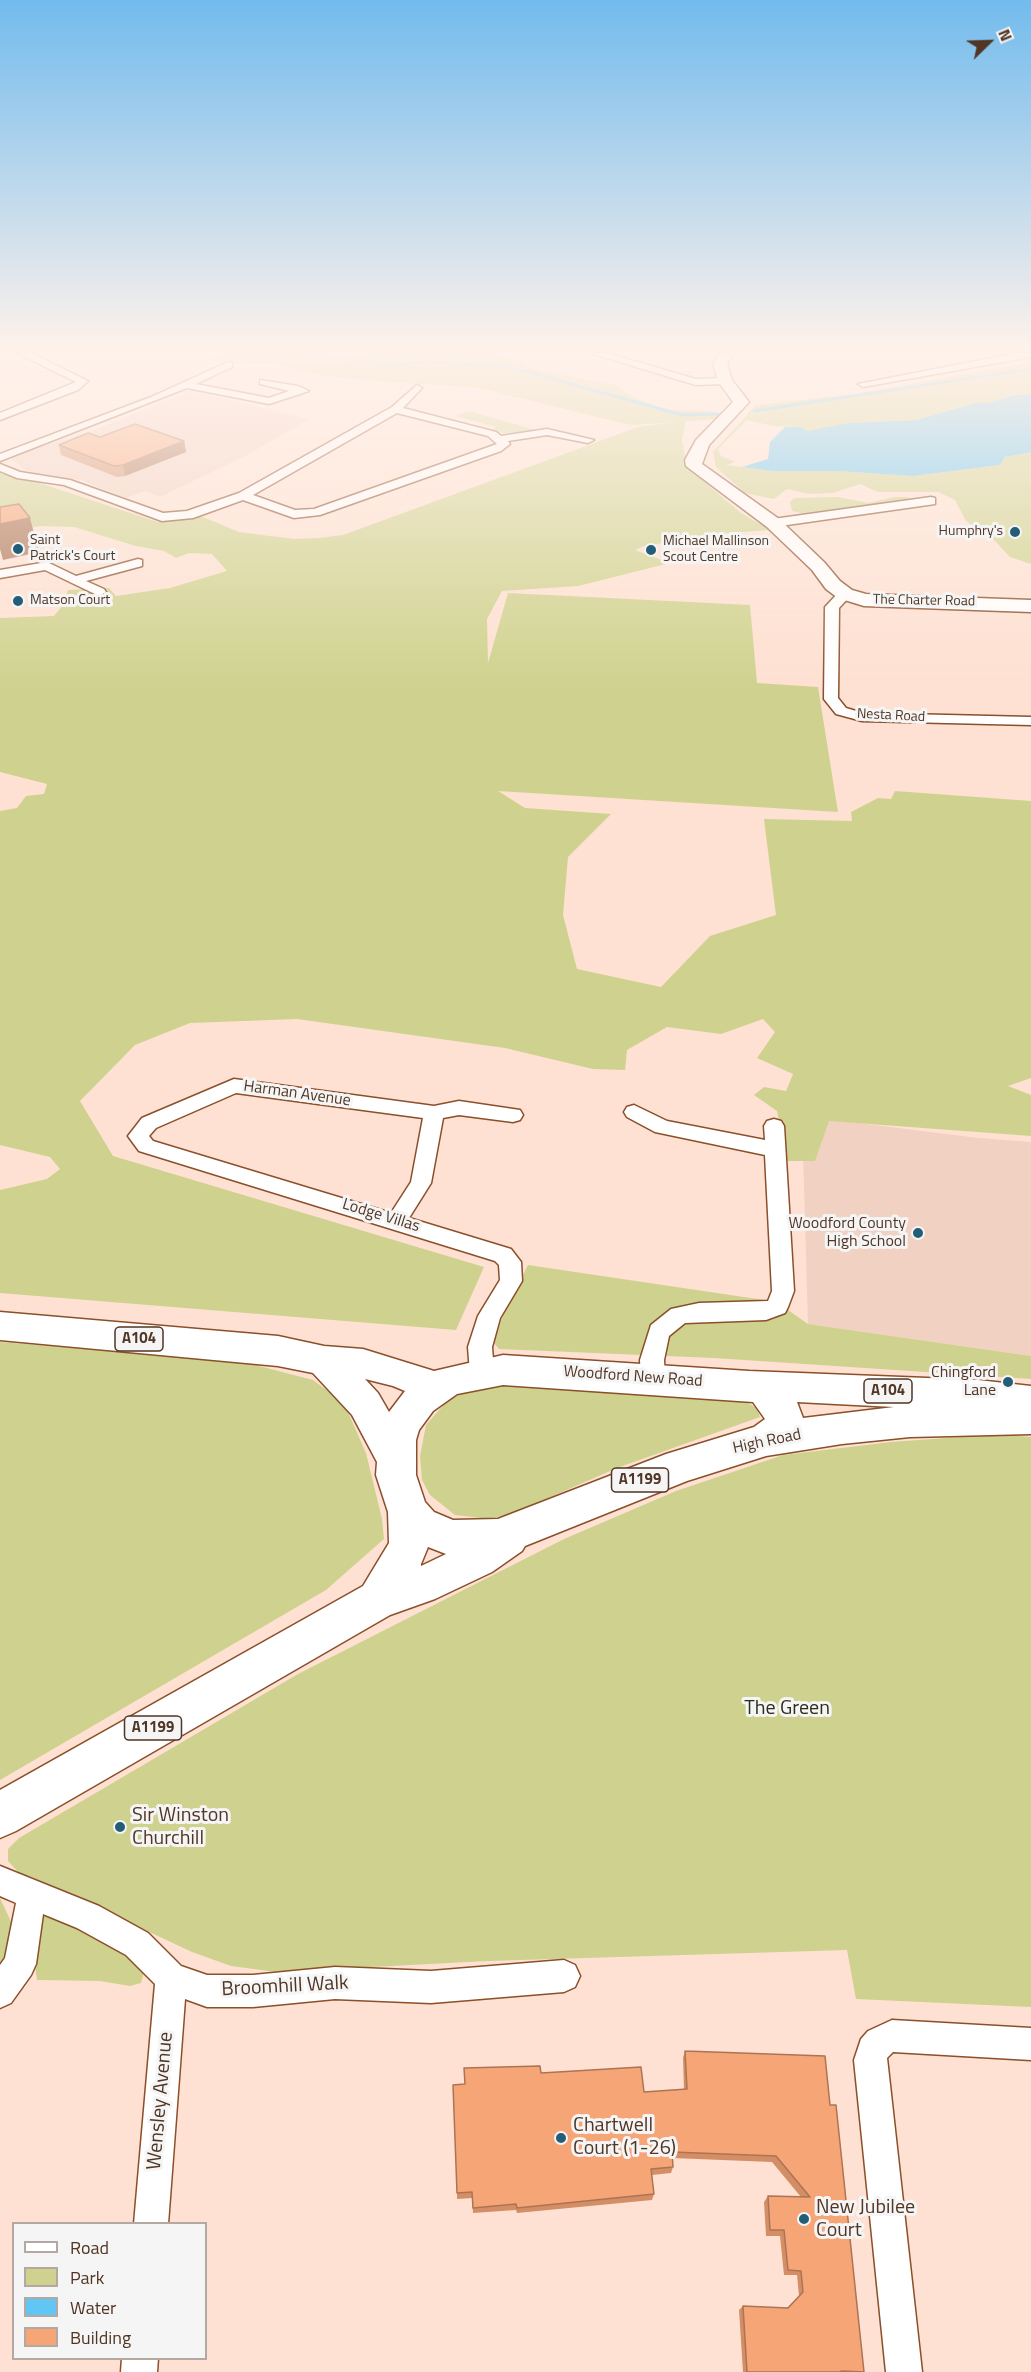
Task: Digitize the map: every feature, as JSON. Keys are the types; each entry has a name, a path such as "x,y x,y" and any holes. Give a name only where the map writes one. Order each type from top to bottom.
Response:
{"main road":[{"name":"A104","path":"0,1326 278,1351 324,1361 374,1367 437,1387"},
{"name":"Woodford New Road","path":"324,1361 365,1404 395,1458"},
{"name":"Woodford New Road","path":"408,1512 396,1475 395,1458 400,1432 410,1411 437,1387 462,1377 525,1370 745,1384 768,1392 782,1410 784,1420 781,1428 766,1440"},
{"name":"A104","path":"745,1384 978,1395 1031,1402"},
{"name":"High Road","path":"516,1531 680,1466 766,1440 842,1428 910,1421 1031,1418"},
{"path":"408,1512 420,1525 452,1538 488,1538 516,1531"},
{"name":"A1199","path":"378,1600 401,1564 409,1543 408,1512"},
{"name":"A1199","path":"0,1815 378,1600 420,1586 478,1559 516,1531"}],"street":[{"path":"0,467 17,475 66,482 162,517 189,515 243,496 300,464"},
{"path":"243,496 294,514 316,512 455,464"},
{"path":"694,464 773,523 844,594"},
{"path":"773,523 931,501"},
{"path":"77,581 85,576 138,563"},
{"path":"0,574 47,566 99,592"},
{"name":"The Charter Road","path":"844,594 872,600 1031,606"},
{"name":"Nesta Road","path":"844,594 832,607 831,699 841,711 862,717 1031,721"},
{"name":"Harman Avenue","path":"138,1136 149,1123 234,1086 434,1113 459,1108 513,1115"},
{"path":"634,1112 662,1127 774,1138 783,1291 777,1308 766,1311 699,1312 679,1315 658,1331 652,1360 653,1379"},
{"path":"397,1220 422,1183 434,1113"},
{"name":"Lodge Villas","path":"138,1136 146,1146 397,1220 503,1255 510,1262 511,1281 489,1316 478,1357 482,1373"},
{"name":"Broomhill Walk","path":"0,1881 88,1917 137,1944 171,1978 207,1991 254,1991 335,1983 431,1987 564,1976"},
{"path":"0,1992 20,1964 28,1910 34,1896"},
{"name":"Wensley Avenue","path":"151,2222 171,1978"},
{"path":"904,2372 870,2060 872,2050 879,2042 892,2036 1031,2044"}],"shaded area":[{"path":"16,464 229,464 160,497 145,491 126,498 81,480 27,471"},
{"name":"Woodford County High School","path":"802,1116 978,1138 1031,1142 1031,1356 808,1324"}],"green space":[{"path":"538,464 686,464 687,467 741,513 770,530 728,533 644,546 635,550 670,563 578,586 502,591 487,619 488,663 508,593 750,605 757,683 818,687 838,812 498,791 525,808 611,814 568,857 563,915 577,969 661,987 710,936 776,915 764,819 852,821 851,812 878,798 891,799 895,791 1031,801 1031,1078 1008,1086 1031,1095 1031,1136 829,1121 815,1161 787,1161 777,1111 754,1095 764,1087 786,1091 793,1074 757,1058 775,1032 763,1019 721,1034 667,1027 627,1050 625,1070 593,1069 505,1048 297,1019 190,1023 135,1045 80,1101 113,1156 484,1267 456,1330 0,1293 0,1190 47,1179 60,1169 50,1157 0,1145 0,811 17,808 26,796 44,794 47,784 0,772 0,618 54,616 62,606 68,590 109,588 116,596 170,588 227,571 212,554 189,553 176,558 164,551 136,546 74,527 41,526 0,532 0,470 158,522 198,515 239,532 294,539 343,535"},
{"path":"715,464 730,464 727,465 772,471 837,471 913,476 1000,464 1031,464 1031,564 1010,557 994,540 966,521 955,500 938,492 878,492 860,484 833,493 809,494 787,489 774,499 745,493 716,467"},
{"path":"838,497 868,503 894,497 908,497 908,502 813,516 792,511 790,502 794,498"},
{"path":"528,1265 764,1300 788,1310 808,1324 1031,1356 1031,1379 714,1358 499,1349 494,1343 504,1312"},
{"path":"0,1342 240,1361 313,1380 344,1403 366,1453 382,1519 384,1539 326,1590 0,1780"},
{"path":"512,1383 744,1401 757,1408 760,1417 617,1468 514,1513 489,1519 455,1515 430,1495 422,1480 420,1456 426,1425 447,1401 471,1389"},
{"name":"The Green","path":"1000,1434 1031,1437 1031,2007 856,1999 847,1950 488,1961 276,1972 231,1966 192,1952 19,1873 8,1861 8,1849 19,1838 298,1674 564,1539 676,1491 783,1455 891,1442"},
{"path":"0,1898 13,1926 10,1948 0,1974"},
{"path":"51,1912 126,1948 145,1969 141,1983 130,1986 100,1981 37,1980 33,1951 36,1923"}],"water":[{"path":"753,464 1001,464 913,476 837,471 772,471 742,467"}],"building":[{"path":"108,464 126,464 123,465"},
{"path":"19,504 30,518 0,524 0,507"},
{"path":"685,2051 825,2056 830,2105 836,2105 864,2372 747,2372 743,2306 788,2308 803,2292 801,2271 788,2270 784,2230 770,2230 768,2196 810,2197 776,2156 672,2152 673,2167 651,2169 654,2194 517,2208 516,2204 473,2208 472,2192 457,2193 453,2085 465,2084 464,2068 540,2066 541,2073 641,2067 644,2092 687,2089"}],"place":[{"name":"Humphry's","path":"1015,532"},
{"name":"Saint Patrick's Court","path":"18,549"},
{"name":"Michael Mallinson Scout Centre","path":"651,550"},
{"name":"Matson Court","path":"18,601"},
{"name":"Woodford County High School","path":"918,1233"},
{"name":"Chingford Lane","path":"1008,1382"},
{"name":"Sir Winston Churchill","path":"120,1827"},
{"name":"Chartwell Court (1-26)","path":"561,2138"},
{"name":"New Jubilee Court","path":"804,2219"}]}
